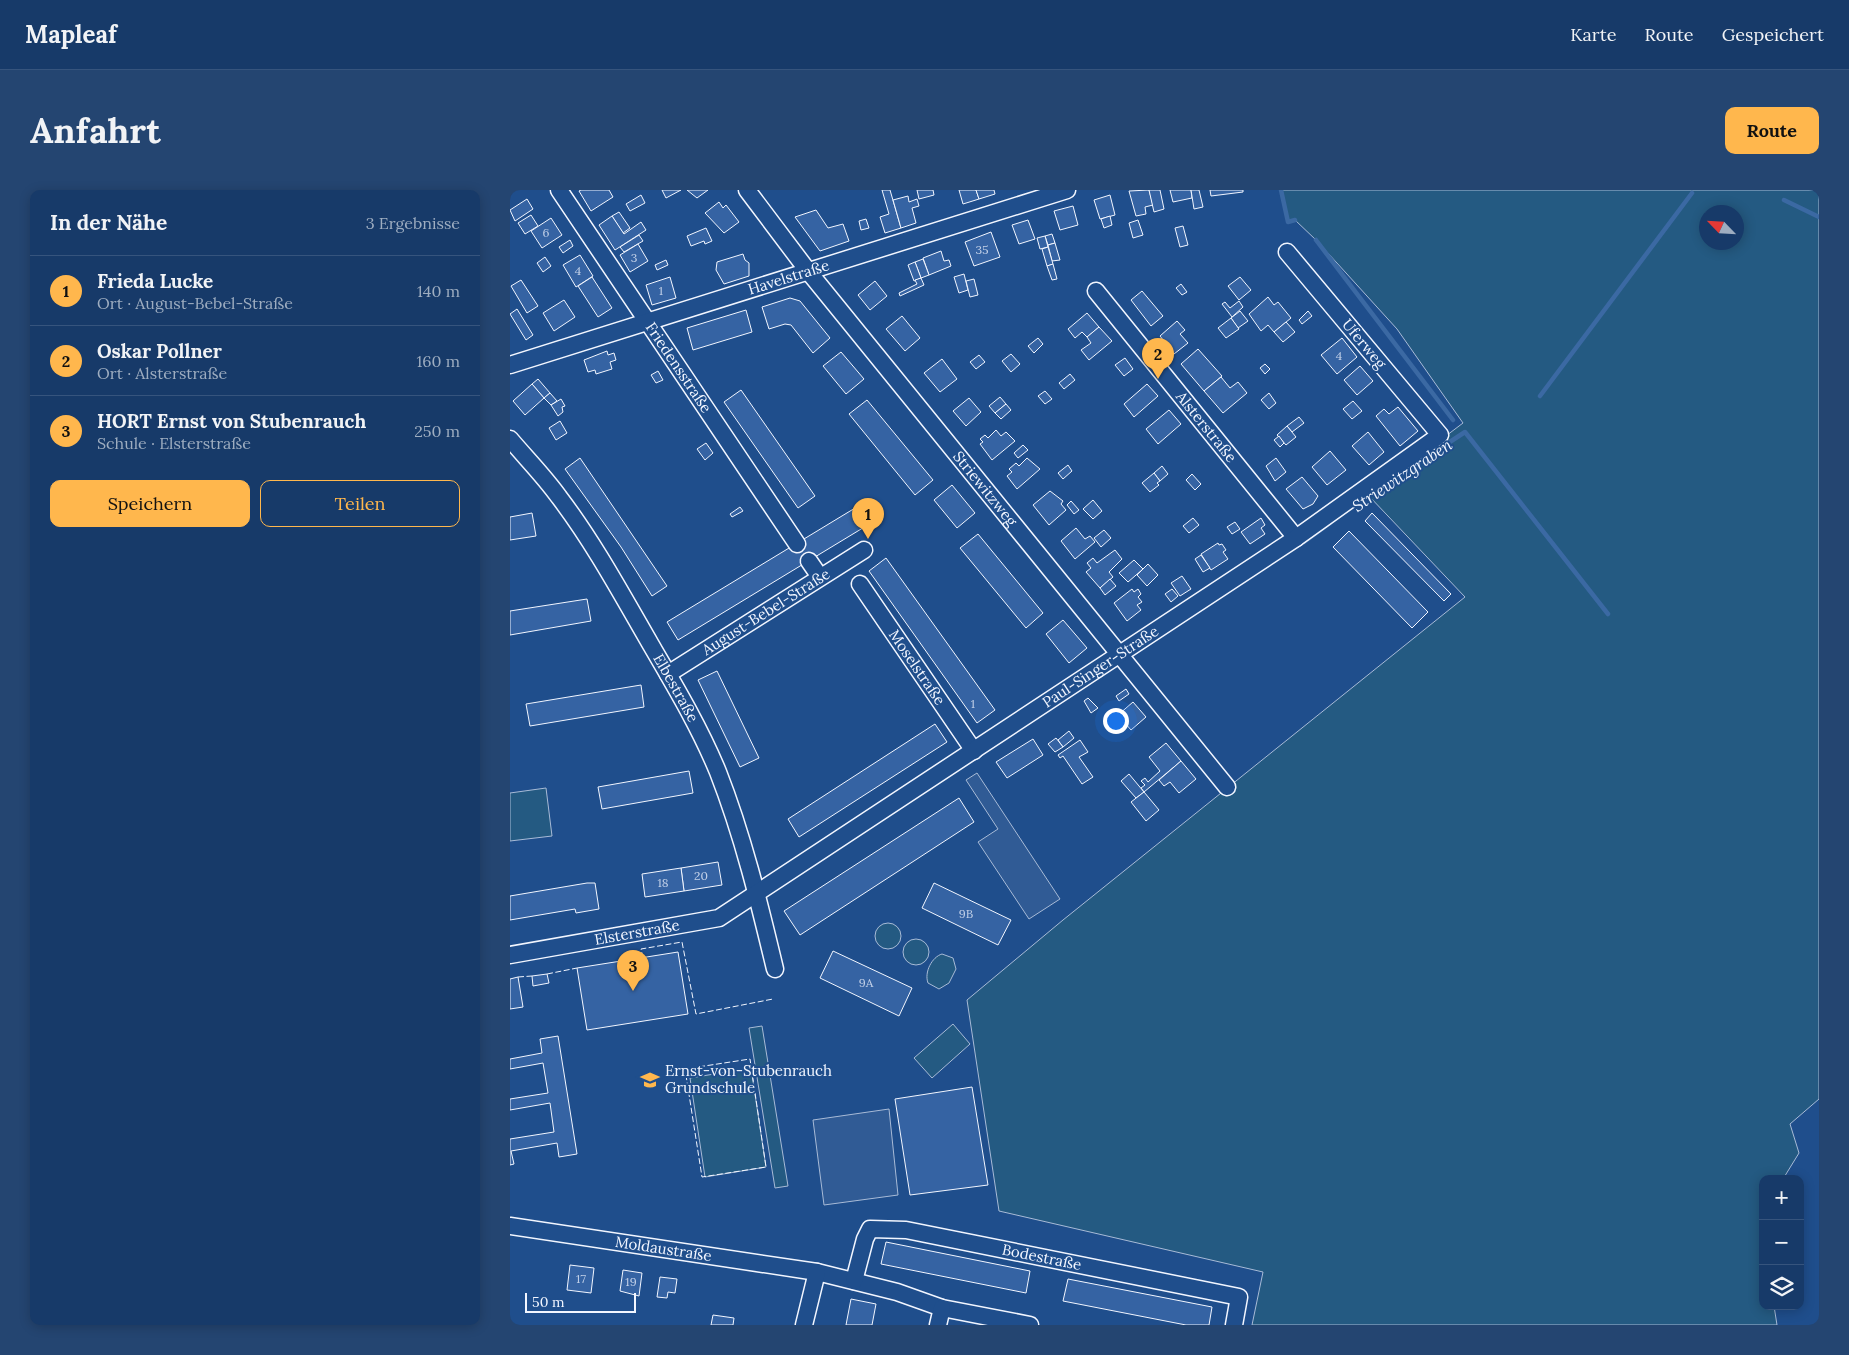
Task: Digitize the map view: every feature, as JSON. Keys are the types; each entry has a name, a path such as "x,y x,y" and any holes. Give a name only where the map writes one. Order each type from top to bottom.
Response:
{"street":[{"name":"Friedensstraße","path":"559,190 649,321 797,544"},
{"name":"Striewitzweg","path":"747,190 808,271 1226,787"},
{"name":"Havelstraße","path":"510,365 1067,190"},
{"name":"Uferweg","path":"1288,252 1440,435"},
{"name":"Alsterstraße","path":"1096,292 1296,538"},
{"name":"Paul-Singer-Straße","path":"757,893 1120,656 1296,538 1440,435"},
{"name":"Elbestraße","path":"510,439 559,496 588,538 668,674 718,771 742,840 775,969"},
{"name":"August-Bebel-Straße","path":"668,674 864,550"},
{"path":"809,561 820,577"},
{"name":"Moselstraße","path":"860,584 974,751"},
{"name":"Elsterstraße","path":"510,955 719,918 757,893"},
{"name":"Moldaustraße","path":"510,1226 816,1272"},
{"name":"Bodestraße","path":"854,1281 865,1239 870,1230 906,1230 1239,1297 1234,1325"},
{"path":"804,1325 816,1272 897,1292 942,1308 1030,1325"},
{"path":"938,1325 942,1308"}],"shaded area":[{"path":"1281,190 1819,190 1819,1099 1790,1124 1799,1153 1785,1175 1759,1175 1759,1310 1775,1310 1777,1325 1252,1325 1263,1272 999,1211 967,1000 1063,920 1465,597 1368,495 1463,423 1397,329 1316,240 1295,220 1288,222"},
{"path":"977,773 1060,899 1029,919 978,842 998,829 966,780"},
{"path":"546,788 552,836 510,841 510,793"},
{"path":"888,923 897,927 901,936 897,945 888,949 879,945 875,936 879,927"},
{"path":"916,939 925,943 929,952 925,961 916,965 907,961 903,952 907,943"},
{"path":"942,954 953,958 956,969 949,983 939,989 928,983 927,974 935,958"},
{"path":"953,1024 970,1044 932,1078 914,1058"},
{"path":"762,1026 788,1186 775,1188 749,1028"},
{"path":"751,1068 766,1167 705,1177 690,1078"},
{"path":"889,1109 898,1195 824,1205 813,1120"}],"building":[{"path":"609,190 613,197 591,211 579,191"},
{"path":"662,190 681,190 666,198"},
{"path":"687,190 708,190 697,198"},
{"path":"882,190 890,190 901,228 885,233 880,217 889,214"},
{"path":"917,190 933,190 934,195 919,199"},
{"path":"959,190 976,190 979,199 963,204"},
{"path":"976,190 994,190 995,194 979,199"},
{"path":"1149,190 1153,205 1145,207 1146,214 1136,216 1129,191"},
{"path":"1149,190 1160,190 1164,209 1154,212"},
{"path":"1170,190 1191,190 1192,198 1173,202"},
{"path":"1191,190 1199,190 1203,207 1194,209"},
{"path":"1210,190 1243,190 1243,192 1211,196"},
{"path":"641,195 645,203 630,211 626,204"},
{"path":"1110,195 1115,215 1100,219 1094,200"},
{"path":"908,196 909,202 917,199 919,206 912,208 916,223 901,228 893,200"},
{"path":"527,199 533,209 515,221 510,210"},
{"path":"719,202 723,208 726,205 739,222 724,233 705,213"},
{"path":"1073,206 1078,225 1060,230 1054,211"},
{"path":"816,210 828,228 843,224 849,241 820,251 795,217"},
{"path":"619,212 630,228 623,233 612,216"},
{"path":"531,215 538,226 525,234 518,223"},
{"path":"612,216 624,234 641,222 646,230 615,250 599,225"},
{"path":"1110,216 1112,225 1104,228 1101,219"},
{"path":"551,218 562,235 542,248 531,231"},
{"path":"866,219 869,228 861,230 859,221"},
{"path":"1028,220 1035,239 1019,244 1012,225"},
{"path":"1138,220 1143,235 1133,238 1129,223"},
{"path":"1183,226 1188,245 1180,247 1175,228"},
{"path":"706,228 712,241 705,244 704,241 691,246 687,236"},
{"path":"991,232 1000,257 974,266 965,242"},
{"path":"1052,234 1055,243 1048,245 1045,236"},
{"path":"639,235 643,241 624,252 620,247"},
{"path":"1045,236 1048,247 1040,249 1037,238"},
{"path":"570,240 573,246 563,253 559,247"},
{"path":"1055,243 1060,260 1052,261 1048,245"},
{"path":"638,244 648,261 630,272 620,255"},
{"path":"1048,247 1053,264 1047,266 1042,249"},
{"path":"941,251 944,261 949,260 951,266 929,275 923,258"},
{"path":"743,254 745,260 749,263 749,276 724,284 716,270 717,262"},
{"path":"580,255 593,276 576,287 563,265"},
{"path":"545,257 551,266 543,272 537,263"},
{"path":"923,259 929,275 921,278 915,262"},
{"path":"666,260 668,265 657,270 655,265"},
{"path":"915,262 921,278 914,281 908,265"},
{"path":"1053,264 1057,279 1052,280 1047,266"},
{"path":"964,274 968,290 959,293 954,277"},
{"path":"592,277 612,308 598,317 578,286"},
{"path":"670,277 676,298 652,305 646,285"},
{"path":"1240,277 1251,290 1239,300 1228,286"},
{"path":"921,278 924,285 900,296 899,293 917,284 915,280"},
{"path":"974,279 978,295 970,297 966,281"},
{"path":"521,280 538,306 527,313 511,286"},
{"path":"875,281 887,296 870,310 858,295"},
{"path":"1181,284 1187,292 1182,295 1176,288"},
{"path":"1142,291 1163,316 1151,326 1131,300"},
{"path":"1268,297 1274,305 1278,302 1291,318 1274,332 1268,325 1261,331 1249,314"},
{"path":"790,298 800,301 830,338 813,353 791,325 785,324 769,329 762,307"},
{"path":"564,300 575,317 554,331 543,313"},
{"path":"1239,301 1243,307 1232,317 1222,304 1225,302 1230,308"},
{"path":"517,309 533,335 526,340 510,314"},
{"path":"746,310 752,332 693,350 687,328"},
{"path":"1240,311 1248,321 1238,328 1231,318"},
{"path":"1308,311 1312,316 1302,324 1299,320"},
{"path":"1087,313 1099,327 1087,337 1082,332 1075,338 1068,329"},
{"path":"902,316 920,338 905,351 886,329"},
{"path":"1231,318 1239,329 1226,338 1218,328"},
{"path":"1177,321 1185,330 1180,334 1188,343 1174,354 1160,336"},
{"path":"1286,322 1295,332 1283,342 1274,332"},
{"path":"1099,327 1112,341 1089,360 1081,350 1091,343 1087,337"},
{"path":"1038,338 1043,344 1034,353 1028,346"},
{"path":"1342,338 1357,357 1337,374 1321,355"},
{"path":"1198,349 1222,376 1204,391 1181,364"},
{"path":"607,351 608,355 614,353 616,360 610,362 612,369 596,374 595,370 588,372 584,360"},
{"path":"841,352 864,379 846,394 823,366"},
{"path":"1011,354 1020,364 1011,372 1002,361"},
{"path":"979,355 985,362 976,369 970,362"},
{"path":"1125,358 1133,369 1124,376 1115,365"},
{"path":"942,359 957,379 940,392 924,373"},
{"path":"1265,364 1270,369 1265,374 1260,368"},
{"path":"1360,366 1373,381 1357,395 1344,380"},
{"path":"658,371 663,380 656,383 651,375"},
{"path":"1070,374 1075,380 1064,389 1059,383"},
{"path":"1221,377 1230,388 1238,382 1247,393 1223,413 1204,391"},
{"path":"538,379 550,393 544,398 532,384"},
{"path":"532,384 544,398 525,415 513,401"},
{"path":"1147,384 1158,396 1134,417 1124,404"},
{"path":"741,390 815,496 798,508 724,402"},
{"path":"1045,391 1052,399 1045,404 1038,396"},
{"path":"550,393 557,401 551,405 544,398"},
{"path":"1269,393 1276,403 1269,409 1261,400"},
{"path":"1000,397 1006,404 995,413 989,406"},
{"path":"969,398 981,412 966,426 953,411"},
{"path":"561,399 565,406 562,407 563,412 558,416 551,405"},
{"path":"867,400 933,480 915,495 849,414"},
{"path":"1353,401 1362,411 1352,419 1343,409"},
{"path":"1006,404 1011,410 1001,419 995,413"},
{"path":"1398,407 1418,431 1400,446 1376,416 1384,409 1389,414"},
{"path":"1169,410 1181,424 1158,444 1146,429"},
{"path":"1299,417 1304,423 1292,432 1287,426"},
{"path":"560,421 567,433 556,440 549,428"},
{"path":"1287,426 1296,437 1286,445 1277,435"},
{"path":"996,430 1001,436 1006,432 1015,441 992,460 980,444 983,442 980,439 985,435 988,438"},
{"path":"1368,432 1384,452 1369,465 1352,446"},
{"path":"1279,436 1284,443 1280,447 1274,440"},
{"path":"706,443 713,453 705,460 697,449"},
{"path":"1023,445 1028,450 1018,458 1014,453"},
{"path":"1330,451 1346,470 1327,485 1312,467"},
{"path":"580,458 667,586 652,596 621,547 565,469"},
{"path":"1027,458 1040,469 1017,489 1007,476 1012,472 1009,469 1016,463 1019,466"},
{"path":"1276,458 1286,472 1275,481 1266,466"},
{"path":"1068,465 1072,471 1063,479 1058,473"},
{"path":"1162,466 1168,474 1160,481 1154,473"},
{"path":"1154,473 1160,481 1157,483 1159,485 1150,492 1142,483"},
{"path":"1192,474 1201,484 1195,490 1186,480"},
{"path":"1302,477 1318,496 1313,504 1303,509 1286,489"},
{"path":"952,485 975,513 957,528 934,500"},
{"path":"1050,491 1063,501 1061,504 1066,510 1049,525 1033,505"},
{"path":"1093,500 1102,511 1093,519 1083,509"},
{"path":"1071,501 1079,510 1074,514 1067,505"},
{"path":"865,502 876,520 678,640 667,622"},
{"path":"740,507 743,511 732,517 730,514"},
{"path":"532,513 536,536 510,540 510,517"},
{"path":"1372,513 1451,594 1444,601 1365,521"},
{"path":"1193,518 1199,525 1189,533 1183,526"},
{"path":"1261,518 1265,525 1261,528 1265,534 1250,544 1241,532"},
{"path":"1235,522 1240,529 1232,534 1227,527"},
{"path":"1076,528 1085,539 1090,536 1095,542 1075,559 1061,541"},
{"path":"1104,530 1111,538 1101,547 1094,538"},
{"path":"1349,531 1428,612 1412,628 1333,547"},
{"path":"978,534 1043,613 1026,628 960,548"},
{"path":"1218,543 1219,545 1222,544 1226,550 1223,552 1228,559 1211,570 1201,554"},
{"path":"1115,550 1122,559 1109,572 1113,577 1100,588 1086,572 1091,568 1087,563 1093,558 1097,563"},
{"path":"1201,555 1210,568 1203,572 1195,559"},
{"path":"886,558 995,710 977,723 869,571"},
{"path":"1134,560 1143,569 1128,582 1119,573"},
{"path":"1148,564 1158,575 1147,586 1137,575"},
{"path":"1182,576 1191,589 1180,596 1171,583"},
{"path":"1110,579 1116,586 1105,595 1100,588"},
{"path":"1132,589 1134,592 1138,589 1141,594 1138,597 1142,602 1137,605 1141,610 1127,621 1114,603"},
{"path":"1172,589 1178,596 1171,602 1165,594"},
{"path":"587,599 591,621 510,635 510,611"},
{"path":"1063,620 1087,648 1069,663 1046,634"},
{"path":"717,671 759,758 740,767 698,680"},
{"path":"641,685 644,707 530,726 526,704"},
{"path":"1126,689 1129,694 1119,701 1116,696"},
{"path":"1088,698 1098,708 1091,713 1084,701"},
{"path":"1133,702 1146,717 1131,730 1118,715"},
{"path":"935,724 947,742 799,837 788,819"},
{"path":"1069,731 1074,738 1063,747 1058,740"},
{"path":"1056,738 1063,747 1055,752 1048,744"},
{"path":"1033,739 1043,755 1007,778 996,762"},
{"path":"1080,740 1088,752 1079,757 1093,777 1082,784 1063,756 1060,758 1058,755"},
{"path":"1166,743 1181,761 1144,792 1141,788 1145,785 1141,781 1145,778 1148,782 1160,771 1149,757"},
{"path":"1181,761 1196,779 1179,793 1170,782 1164,786 1159,780"},
{"path":"689,771 693,793 602,809 598,787"},
{"path":"1129,774 1144,792 1136,798 1121,781"},
{"path":"1144,792 1159,810 1146,821 1131,802"},
{"path":"959,798 974,822 800,935 784,911"},
{"path":"718,862 722,885 684,891 681,868"},
{"path":"681,868 684,891 645,897 642,874"},
{"path":"595,883 599,909 576,913 575,909 510,920 510,896"},
{"path":"934,883 1011,920 998,945 922,908"},
{"path":"833,951 912,988 899,1016 820,978"},
{"path":"678,952 688,1014 587,1030 577,968"},
{"path":"547,974 549,983 533,986 532,976"},
{"path":"518,977 523,1007 510,1009 510,979"},
{"path":"558,1036 577,1154 559,1157 557,1143 511,1151 514,1164 510,1165 510,1139 554,1132 550,1103 510,1110 510,1099 548,1093 543,1063 510,1069 510,1059 542,1053 540,1039"},
{"path":"972,1087 988,1185 910,1195 895,1099"},
{"path":"886,1242 1030,1271 1026,1293 881,1264"},
{"path":"570,1265 594,1268 591,1293 567,1290"},
{"path":"623,1270 642,1273 639,1296 620,1291"},
{"path":"660,1277 677,1279 675,1293 668,1292 667,1298 657,1297"},
{"path":"1068,1279 1212,1307 1209,1325 1186,1325 1063,1301"},
{"path":"851,1299 876,1304 872,1325 846,1325"},
{"path":"713,1315 734,1318 733,1325 711,1325"}],"waterway":[{"name":"Striewitzgraben","path":"1281,190 1288,222 1295,220"},
{"path":"1540,396 1692,193"},
{"path":"1784,200 1819,217"},
{"name":"Striewitzgraben","path":"1316,240 1453,420"},
{"name":"Striewitzgraben","path":"1381,487 1465,432 1608,614"},
{"name":"Striewitzgraben","path":"1304,542 1330,523"}],"fence":[{"path":"643,958 641,949 682,942 696,1014 773,999"},
{"path":"547,974 577,968"},
{"path":"518,977 532,976"},
{"path":"750,1059 766,1167 702,1177 685,1069 750,1059"}],"place":[{"name":"Oskar Pollner","path":"1158,379"},
{"name":"Frieda Lucke","path":"868,539"},
{"name":"HORT Ernst von Stubenrauch","path":"633,991"},
{"name":"Ernst-von-Stubenrauch Grundschule","path":"650,1080"}]}
